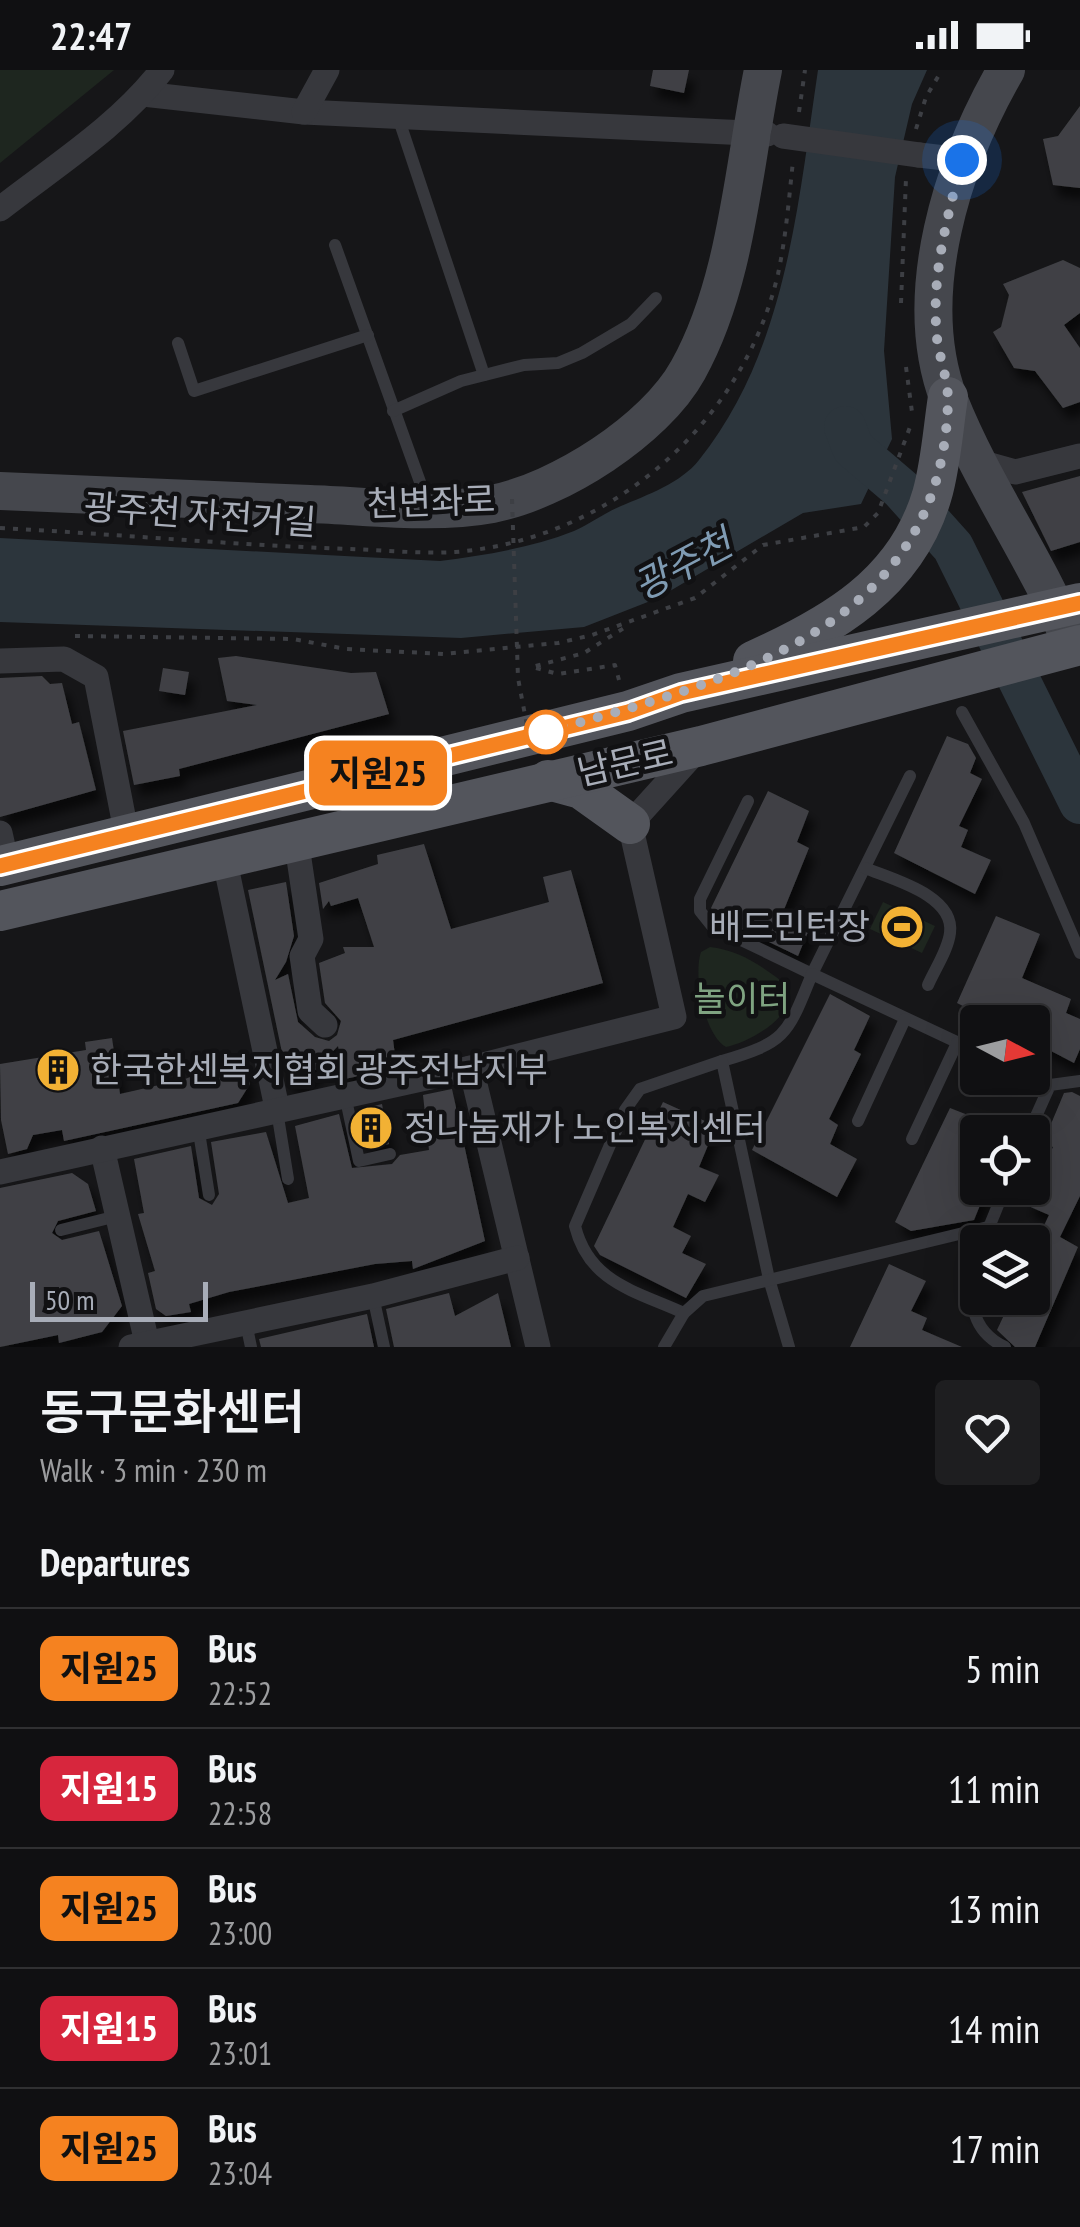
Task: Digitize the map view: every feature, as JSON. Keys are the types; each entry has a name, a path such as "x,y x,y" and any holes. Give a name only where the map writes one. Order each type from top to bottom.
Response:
{"main road":[{"name":"천변좌로","path":"0,490 430,509 512,499 604,452 656,412 677,389 714,312 781,136 763,70"},
{"path":"1006,70 962,160 937,274 936,325 948,397 976,461 1068,605 1078,651"},
{"path":"681,693 847,614 888,575 910,543 936,478 948,397"},
{"name":"남문로","path":"2,855 128,836 628,712 681,693 1068,605"},
{"name":"남문로","path":"0,911 548,780 958,695 1078,651"},
{"path":"548,780 581,789 630,824"}],"street":[{"path":"0,209 143,94 162,70"},
{"path":"304,112 327,70"},
{"path":"143,94 304,112 781,136 962,160"},
{"path":"976,461 1015,472 1080,456"},
{"path":"0,661 64,659 96,677 128,836"},
{"path":"0,1172 344,1092 470,1068 674,1017 630,824 701,746"},
{"path":"296,839 311,939 302,956 310,1011 325,1025"},
{"path":"224,857 277,1108"},
{"path":"470,1068 538,1347"},
{"path":"102,1148 142,1346 248,1335 373,1296 517,1258"}],"lane":[{"path":"398,116 484,375"},
{"path":"335,245 430,509"},
{"path":"393,411 484,375 524,364 558,362 582,353 631,324 656,298"},
{"path":"178,343 194,391 368,335"},
{"path":"958,695 1024,823 1080,953"},
{"path":"684,1313 600,1274 587,1260 575,1226 625,1110 640,1089 768,1047 784,1034 910,776"},
{"path":"748,802 700,899 700,910 712,926 960,1044"},
{"path":"865,868 923,893 945,913 950,936 928,985"},
{"path":"858,1120 905,1020"},
{"path":"912,1139 957,1043"},
{"path":"722,1061 768,1279 789,1347"},
{"path":"1050,1085 1080,1081"},
{"path":"344,1092 358,1160 390,1154"},
{"path":"277,1108 288,1179"},
{"path":"198,1126 209,1195"},
{"path":"61,1230 118,1216"},
{"path":"664,1347 684,1313 703,1296 960,1234"},
{"path":"373,1296 384,1347"},
{"path":"975,1315 984,1336 1004,1347"}],"path":[{"name":"광주천 자전거길","path":"0,528 297,547 456,552 553,530 650,476 688,443 728,393 763,320 778,274 781,136 805,70"},
{"path":"58,636 293,639 346,649 444,654 558,644 632,623 696,598 754,549 864,527 878,513 905,443"},
{"path":"512,499 518,678 529,736"},
{"path":"628,712 615,666 558,674 532,667 584,653 632,623"}],"green space":[{"path":"0,70 114,70 0,163"},
{"name":"배드민턴장","path":"883,902 935,926 922,953 870,929"},
{"name":"놀이터","path":"710,947 753,962 790,988 790,999 778,1018 758,1034 726,1047 706,1017 700,989 701,952"}],"water":[{"name":"광주천","path":"818,70 927,70 912,104 895,177 884,351 892,439 861,504 803,513 658,598 584,627 461,638 0,622 0,538 440,561 558,537 683,475 699,460 729,417 770,323 795,223"}],"building":[{"path":"653,70 689,70 684,93 650,86"},
{"path":"1080,106 1080,188 1053,185 1043,139 1058,136"},
{"path":"1063,260 1080,268 1080,313 1064,325 1080,348 1080,402 1063,408 1035,371 1014,368 993,332 1001,327 1009,295 1003,284"},
{"path":"1080,476 1080,542 1051,551 1022,492"},
{"path":"236,656 351,673 376,672 389,714 179,769 180,776 134,785 123,731 257,705 227,701 218,658"},
{"path":"163,668 189,672 185,695 159,691"},
{"path":"42,676 50,684 62,683 72,724 79,722 96,790 0,817 0,678"},
{"path":"947,736 968,744 976,758 970,773 982,779 959,826 968,830 961,847 991,860 975,894 894,853"},
{"path":"768,791 809,811 797,842 809,848 783,912 810,927 798,956 717,917 711,908"},
{"path":"424,844 451,929 549,902 543,877 571,870 603,983 393,1040 396,1062 376,1066 377,1072 345,1079 338,1046 301,1085 288,1081 248,890 286,882 294,936 275,980 288,974 298,1022 315,1037 329,1041 337,1035 341,1021 325,1003 319,963 345,953 343,947 374,947 358,898 331,906 329,901 323,909 319,883 378,864 377,855"},
{"path":"996,916 1040,934 1022,978 1071,999 1066,1013 1080,1019 1080,1049 1074,1063 1050,1050 1050,1005 957,1003"},
{"path":"830,994 870,1016 854,1050 861,1054 829,1119 838,1125 830,1144 857,1159 837,1197 752,1150"},
{"path":"112,1038 120,1094 185,1079 241,1058 250,1084 238,1103 64,1141 62,1130 33,1135 27,1149 8,1154 1,1120 0,1064 86,1050 85,1042"},
{"path":"452,1089 485,1241 413,1269 412,1261 375,1264 229,1292 189,1304 191,1312 166,1316 156,1309 148,1273 155,1271 138,1214 144,1213 134,1159 191,1146 199,1198 212,1205 219,1194 211,1142 266,1132 288,1203 309,1198 295,1126 339,1114 352,1168 392,1164 400,1155 429,1150 423,1095"},
{"path":"1064,1093 1080,1096 1080,1196 1060,1237 1078,1247 1050,1312 1050,1225 1044,1225 1049,1215 1026,1205 1050,1205 1053,1147 1050,1126"},
{"path":"663,1102 716,1126 699,1167 719,1175 705,1202 688,1194 673,1227 691,1236 682,1253 706,1264 686,1298 600,1255 594,1246"},
{"path":"382,1104 389,1144 367,1149 358,1110"},
{"path":"950,1108 968,1115 960,1115 960,1205 980,1205 974,1220 911,1231 895,1222"},
{"path":"72,1173 88,1184 96,1211 58,1221 52,1233 62,1240 99,1231 122,1306 102,1332 59,1343 58,1335 0,1347 0,1188"},
{"path":"889,1264 926,1281 911,1311 927,1318 922,1330 962,1347 850,1347"},
{"path":"449,1293 455,1316 498,1293 511,1347 394,1347 386,1309"},
{"path":"367,1314 374,1347 261,1347 259,1339"},
{"path":"1004,1315 1049,1315 1035,1347 1015,1347 997,1330"}],"waterway":[{"path":"845,427 853,448 901,489 953,547 1080,803"}],"bus line":[{"name":"지원25","path":"0,866 628,712 681,693 1080,603"}],"place":[{"name":"배드민턴장","path":"902,927"},
{"name":"한국한센복지협회 광주전남지부","path":"58,1070"},
{"name":"정나눔재가 노인복지센터","path":"371,1128"}],"route":[{"path":"546,732 628,712 770,654 847,614 899,560 923,520 936,478 948,397 936,325 937,274 962,160"}]}
